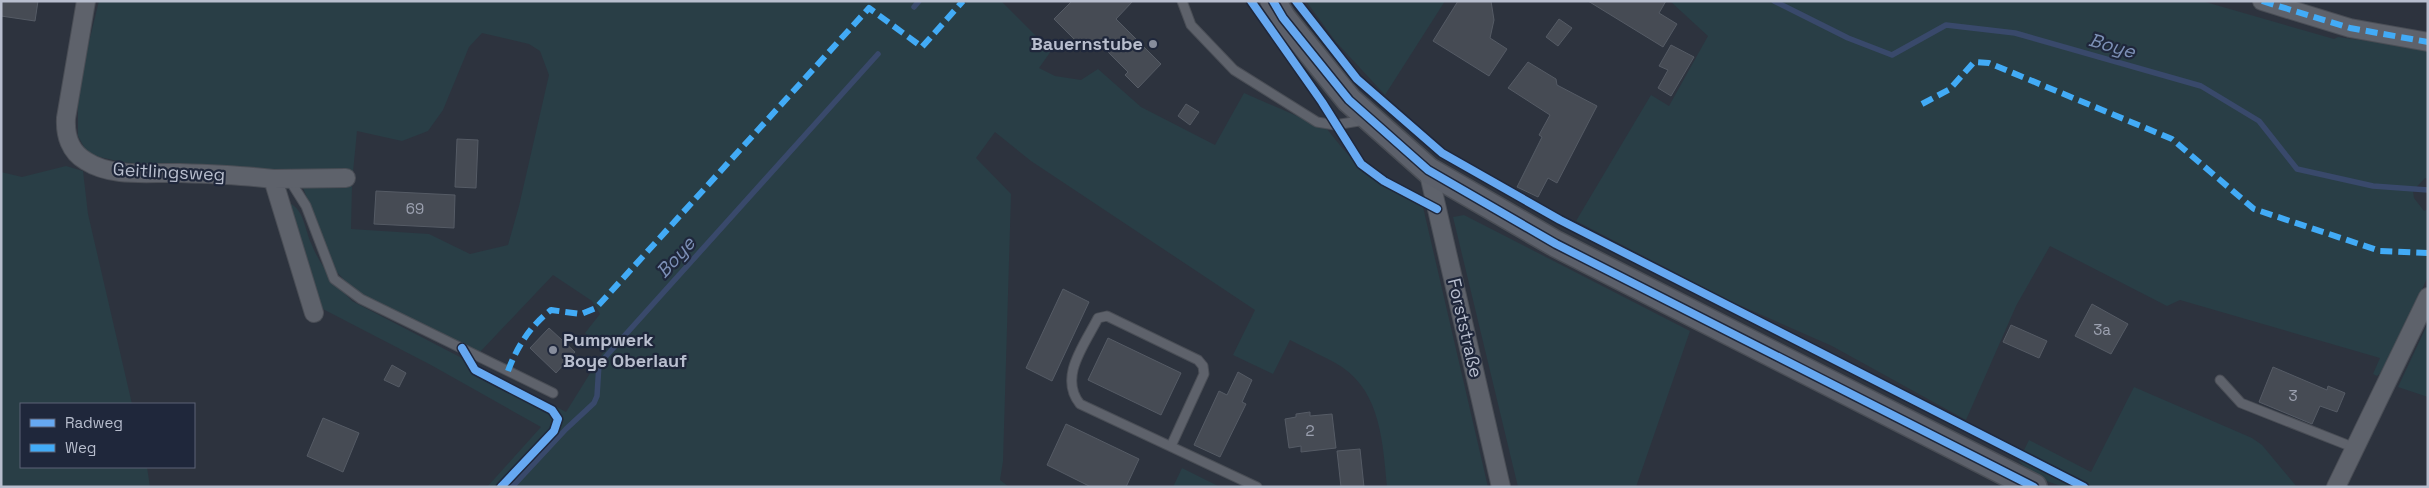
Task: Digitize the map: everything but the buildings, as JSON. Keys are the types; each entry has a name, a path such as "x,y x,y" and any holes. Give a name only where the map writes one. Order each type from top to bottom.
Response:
{"main road":[{"path":"1273,1 1283,18 1349,100 1428,170 1556,244 2034,487"}],"street":[{"name":"Geitlingsweg","path":"86,1 66,118 70,145 84,160 111,171 242,175 281,179 346,178"},
{"path":"2262,1 2350,28 2428,42"},
{"name":"Forststraße","path":"1428,170 1501,487"},
{"path":"281,179 314,312"},
{"path":"2336,487 2428,297"}],"lane":[{"path":"1182,1 1192,24 1234,70 1317,122 1335,125 1370,119"},
{"path":"281,179 306,206 334,279 361,299 553,393"},
{"path":"1170,446 1204,374 1203,366 1198,360 1107,316 1098,318 1072,371 1070,385 1073,394 1080,404 1257,487"},
{"path":"2220,380 2242,403 2355,448"}],"shaded area":[{"path":"99,1 1001,1 1051,51 1039,68 1055,76 1081,80 1098,69 1141,107 1215,145 1244,93 1327,129 1370,177 1423,207 1488,487 1387,487 1378,421 1365,391 1355,378 1336,363 1290,340 1273,374 1233,355 1255,310 1031,161 995,132 976,158 1011,194 1003,461 1000,480 1009,487 487,487 541,427 431,365 319,307 289,203 301,215 311,243 323,267 352,301 566,412 604,351 585,333 600,314 592,301 553,275 480,352 367,297 349,285 334,269 302,185 352,186 351,229 429,234 470,254 508,245 519,206 549,75 540,51 529,44 482,33 469,47 443,110 428,131 402,141 357,131 353,172 166,166 122,162 95,156 85,149 78,136 78,87"},
{"path":"1306,1 1445,1 1385,95 1336,42"},
{"path":"1670,1 2202,1 2334,39 2338,37 2428,49 2428,179 2425,178 2413,191 2414,198 2424,211 2428,209 2428,276 2388,366 2377,376 2373,374 2380,358 2180,300 2167,306 2050,246 2016,306 1966,420 1832,346 1730,301 1576,221 1651,95 1669,106 1708,36"},
{"path":"66,166 83,171 88,214 132,403 20,403 20,468 147,468 150,487 1,487 1,172 22,177"},
{"path":"1464,215 1690,331 1636,487 1518,487 1453,217"},
{"path":"2428,323 2428,397 2398,387"},
{"path":"2134,387 2252,438 2262,445 2297,487 2091,487 2023,452 2029,440 2091,472"},
{"path":"2017,458 2075,487 2051,483 2035,475"},
{"path":"1182,468 1220,487 1173,487"}],"waterway":[{"name":"Boye","path":"914,7 919,1"},
{"name":"Boye","path":"1774,1 1848,38 1892,55 1946,25 2015,33 2201,86 2259,121 2297,169 2373,186 2428,190"},
{"name":"Boye","path":"512,487 566,429 594,403 597,396 599,364 878,54"}],"marked path":[{"path":"508,371 525,338 543,316 551,310 581,314 596,308 869,8 922,47 963,1"},
{"path":"2262,1 2350,28 2428,42"},
{"path":"1922,104 1950,89 1974,62 1989,63 2172,139 2254,209 2380,251 2428,253"}],"cycle path":[{"path":"1251,1 1322,102 1361,164 1384,181 1437,209"},
{"path":"1273,1 1283,18 1349,100 1428,170 1556,244 2034,487"},
{"path":"1296,1 1357,79 1442,153 1560,220 2084,487"},
{"path":"462,348 475,370 552,410 558,419 554,431 501,487"}],"place":[{"name":"Bauernstube","path":"1153,44"},
{"name":"Pumpwerk Boye Oberlauf","path":"553,350"}]}
